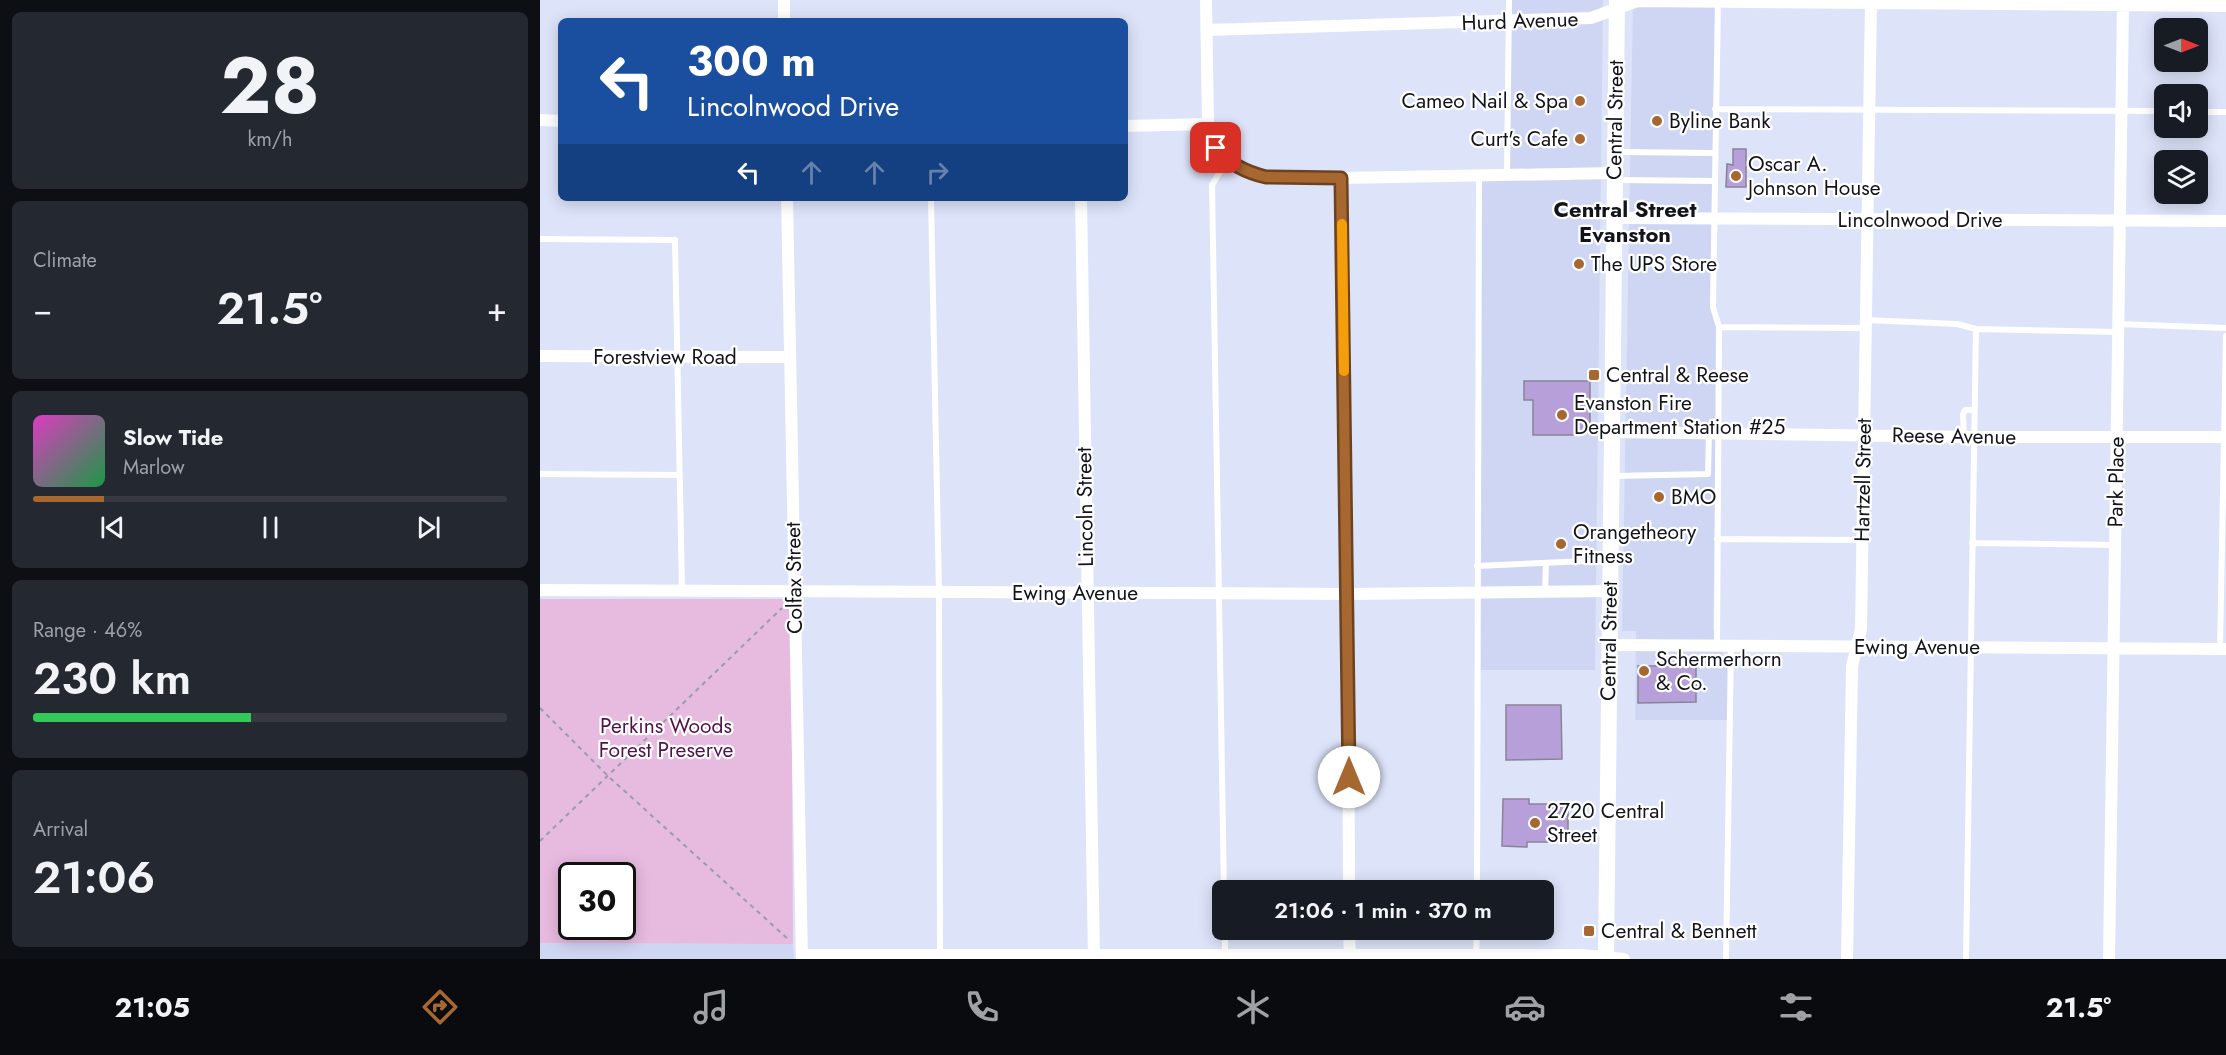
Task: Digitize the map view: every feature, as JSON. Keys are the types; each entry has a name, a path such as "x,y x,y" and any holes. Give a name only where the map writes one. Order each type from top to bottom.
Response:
{"main road":[{"name":"Central Street","path":"1606,958 1617,4"}],"street":[{"path":"784,0 784,18"},
{"path":"1206,0 1208,124 1216,148 1227,160 1247,171 1266,177 1507,175 1614,177"},
{"name":"Hurd Avenue","path":"1207,30 1591,18 1617,4 1637,1 2038,2 2226,6"},
{"name":"Hartzell Street","path":"1847,959 1852,666 1861,629 1871,1"},
{"name":"Park Place","path":"2109,959 2123,5"},
{"path":"540,120 558,121"},
{"path":"1128,126 1208,124"},
{"path":"1341,178 1348,594 1349,880"},
{"name":"Colfax Street","path":"787,201 802,957"},
{"name":"Lincoln Street","path":"1081,201 1094,957"},
{"name":"Lincolnwood Drive","path":"1613,218 2226,221"},
{"name":"Forestview Road","path":"540,356 790,357"},
{"name":"Reese Avenue","path":"1611,432 1968,437 2225,437"},
{"name":"Ewing Avenue","path":"540,591 1218,594 1609,591"},
{"name":"Ewing Avenue","path":"1609,645 2223,649"},
{"path":"1350,940 1350,957"},
{"path":"802,957 1581,955 1624,959"}],"lane":[{"path":"1507,175 1509,0"},
{"path":"1718,1 1713,307 1719,327 1714,432 1718,646"},
{"path":"1715,109 2154,111"},
{"path":"2208,112 2226,112"},
{"path":"1614,152 1714,153"},
{"path":"1224,880 1212,185 1227,160"},
{"path":"1477,880 1479,176"},
{"path":"1614,177 1714,181"},
{"path":"931,201 939,592 940,955"},
{"path":"540,239 675,240 682,591"},
{"path":"1719,327 1957,324 1976,329 2226,328"},
{"path":"1968,437 1974,410 1976,329"},
{"path":"2223,649 2226,336"},
{"path":"1966,959 1972,543 1968,437 1963,414 1965,410 1974,410"},
{"path":"1610,476 1708,474 1714,432"},
{"path":"540,474 679,475"},
{"path":"1717,539 1862,540"},
{"path":"1972,543 2115,545"},
{"path":"1477,566 1610,560"},
{"path":"1545,592 1546,564"},
{"path":"1726,959 1731,646"},
{"path":"1225,940 1225,957"},
{"path":"1476,940 1476,957"}],"path":[{"path":"540,841 795,592"},
{"path":"540,708 608,776 793,944 802,957"}],"shaded area":[{"path":"1511,0 1603,0 1595,670 1479,670 1481,177 1509,177"},
{"path":"1633,0 1715,0 1710,308 1717,328 1713,629 1728,665 1728,720 1635,720 1636,631 1622,631"},
{"path":"540,943 793,944 794,959 540,959"}],"green space":[{"name":"Perkins Woods Forest Preserve","path":"540,599 791,599 793,944 540,943"}],"building":[{"name":"Oscar A. Johnson House","path":"1733,149 1746,149 1746,187 1726,187 1727,164 1733,165"},
{"name":"Evanston Fire Department Station #25","path":"1524,381 1590,381 1590,430 1582,430 1582,435 1533,435 1533,400 1524,400"},
{"path":"1638,666 1696,666 1696,702 1638,703"},
{"path":"1506,705 1561,705 1562,759 1506,760"},
{"name":"2720 Central Street","path":"1503,799 1529,799 1529,804 1568,804 1568,842 1527,842 1527,847 1502,846"}],"slow traffic":[{"path":"1342,224 1344,371"}],"place":[{"name":"Cameo Nail & Spa","path":"1580,101"},
{"name":"Byline Bank","path":"1657,121"},
{"name":"Curt's Cafe","path":"1580,139"},
{"name":"Oscar A. Johnson House","path":"1736,176"},
{"name":"The UPS Store","path":"1579,264"},
{"name":"Central & Reese","path":"1594,375"},
{"name":"Evanston Fire Department Station #25","path":"1562,415"},
{"name":"BMO","path":"1659,497"},
{"name":"Orangetheory Fitness","path":"1561,544"},
{"name":"Schermerhorn & Co.","path":"1644,671"},
{"name":"2720 Central Street","path":"1535,823"},
{"name":"Central & Bennett","path":"1589,931"}],"district":[{"name":"Central Street Evanston","path":"1625,222"}],"route":[{"path":"1216,148 1227,160 1240,168 1266,177 1341,178 1349,777"}]}
